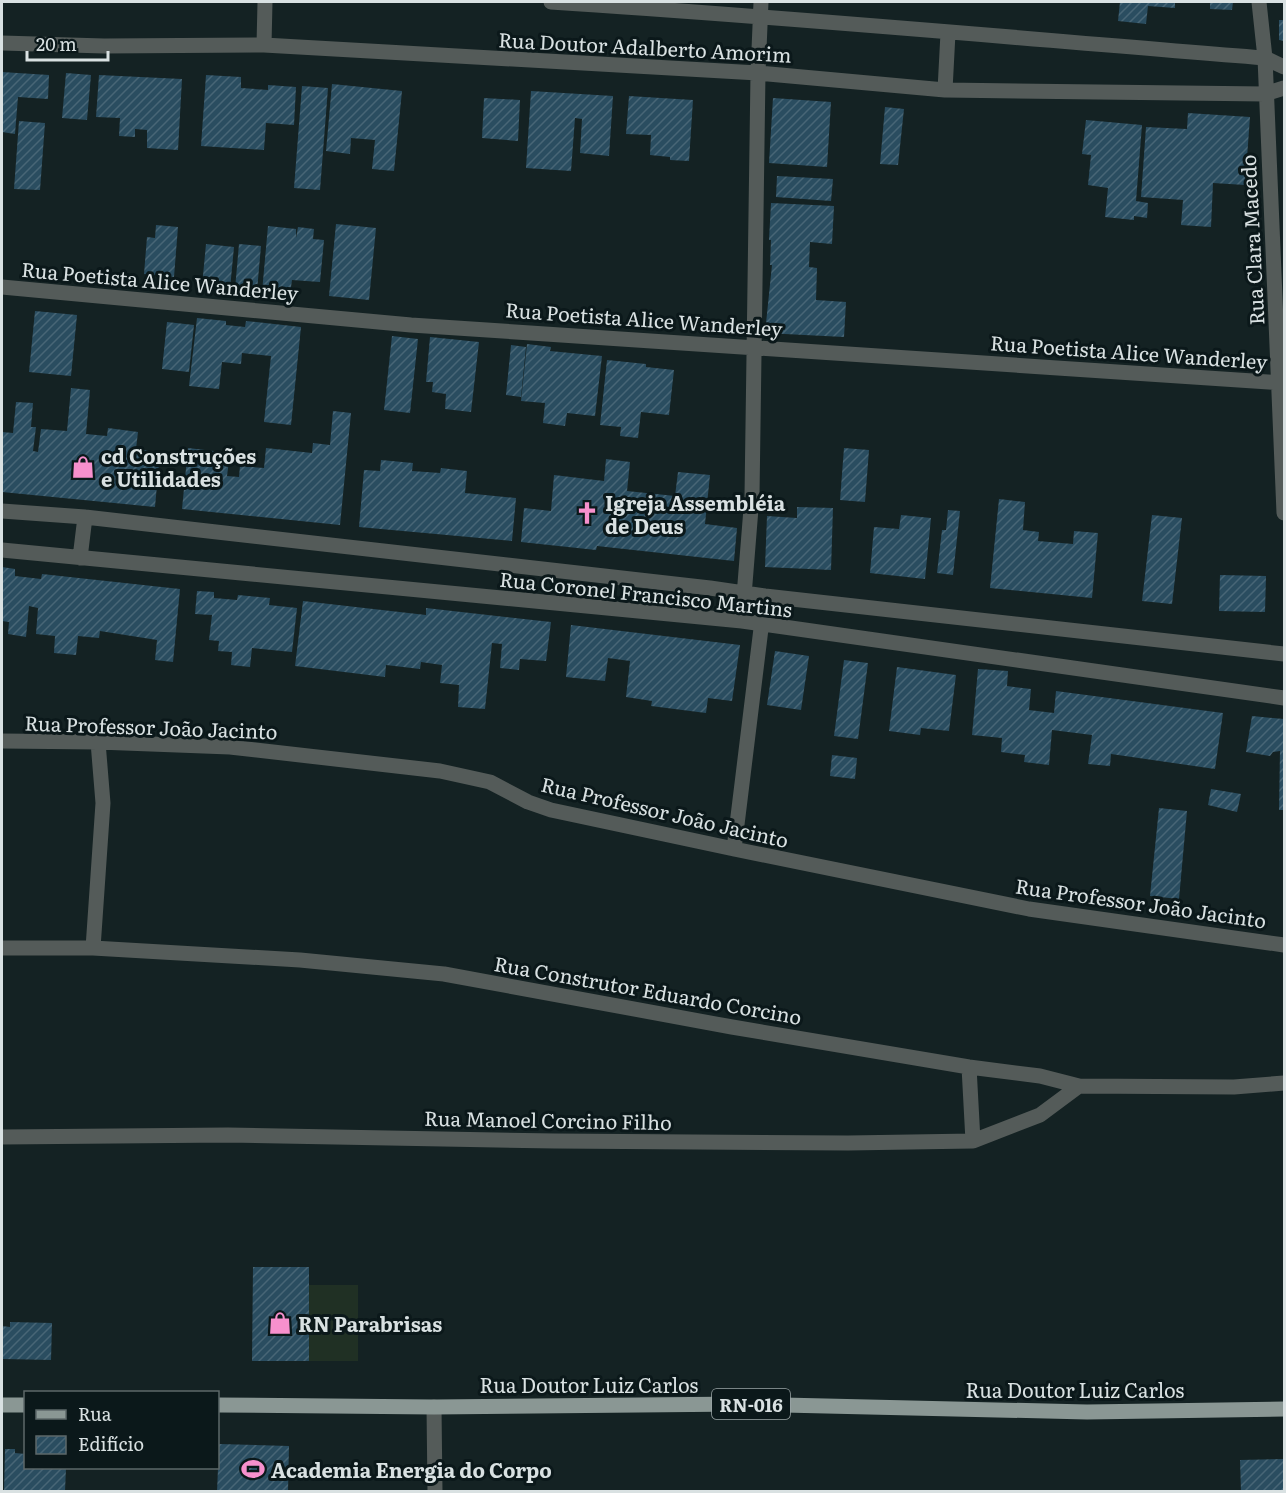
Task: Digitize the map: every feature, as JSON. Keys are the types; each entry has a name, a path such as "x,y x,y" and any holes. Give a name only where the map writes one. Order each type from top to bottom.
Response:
{"main road":[{"name":"Rua Doutor Luiz Carlos","path":"219,1405 434,1407 743,1404 1086,1412 1284,1409"},
{"path":"2,1405 24,1405"}],"street":[{"path":"264,45 265,2"},
{"name":"Rua Doutor Adalberto Amorim","path":"551,2 761,8 948,33 1264,58 1284,67"},
{"name":"Rua Clara Macedo","path":"1259,2 1282,383 1284,513"},
{"path":"742,621 752,496 758,73 761,8"},
{"path":"945,90 948,33"},
{"name":"Rua Doutor Adalberto Amorim","path":"2,43 104,46 264,45 758,73 945,90 1265,94 1284,88"},
{"name":"Rua Poetista Alice Wanderley","path":"2,287 411,325 754,346 1282,383"},
{"name":"Rua Coronel Francisco Martins","path":"2,511 85,517 1284,654"},
{"path":"80,558 85,517"},
{"name":"Rua Coronel Francisco Martins","path":"2,550 742,621 1284,698"},
{"path":"734,849 765,596"},
{"name":"Rua Professor João Jacinto","path":"2,741 230,747 440,771 490,782 528,802 551,810 734,849 1029,909 1284,945"},
{"path":"93,948 103,803 98,742"},
{"name":"Rua Construtor Eduardo Corcino","path":"2,948 93,948 322,962 444,974 732,1027 969,1067 1040,1076 1079,1086 1234,1087 1284,1083"},
{"path":"969,1067 973,1141"},
{"name":"Rua Manoel Corcino Filho","path":"2,1137 228,1135 567,1141 848,1143 973,1141 1040,1115 1079,1086"},
{"path":"434,1407 435,1491"}],"green space":[{"path":"309,1285 358,1285 358,1361 309,1361"}],"building":[{"path":"1120,2 1175,2 1175,8 1148,6 1146,24 1118,21"},
{"path":"1210,2 1233,2 1232,10 1210,9"},
{"path":"1279,20 1284,20 1284,41 1279,40"},
{"path":"2,72 49,75 48,99 18,97 15,134 2,132"},
{"path":"66,73 91,75 87,120 62,118"},
{"path":"99,75 182,79 178,150 147,148 147,130 135,129 135,137 119,136 120,118 96,117"},
{"path":"206,75 241,77 241,88 268,90 268,85 296,87 294,125 266,123 264,150 201,146"},
{"path":"332,84 402,91 394,171 372,169 375,140 351,138 350,154 326,151"},
{"path":"302,86 328,88 320,190 294,188"},
{"path":"531,91 613,96 609,156 580,153 582,119 575,118 571,171 526,168"},
{"path":"629,96 693,100 689,161 670,160 670,157 650,155 651,135 626,134"},
{"path":"484,98 520,100 518,141 482,138"},
{"path":"773,98 831,102 827,167 769,163"},
{"path":"885,107 904,109 898,165 880,164"},
{"path":"1188,113 1250,117 1245,185 1213,183 1211,227 1181,225 1183,200 1141,197 1146,127 1187,129"},
{"path":"1086,120 1142,125 1136,201 1148,203 1147,218 1134,216 1134,220 1105,217 1108,188 1088,185 1091,155 1082,154"},
{"path":"19,121 45,123 40,190 14,189"},
{"path":"777,176 833,179 831,201 776,197"},
{"path":"771,203 834,206 832,244 810,242 809,267 817,268 816,300 846,302 844,337 765,333 772,265 770,265 771,240 769,240"},
{"path":"336,224 376,228 369,300 329,296"},
{"path":"156,225 178,227 174,277 144,274 147,237 155,238"},
{"path":"268,226 296,229 296,238 298,227 314,229 313,239 324,240 320,282 292,280 290,294 262,292"},
{"path":"206,244 234,247 230,289 202,286"},
{"path":"239,244 261,246 257,291 235,289"},
{"path":"35,311 77,315 71,376 29,372"},
{"path":"197,318 226,321 226,325 245,327 246,321 301,327 291,425 264,422 271,356 242,353 241,364 222,362 219,389 189,386"},
{"path":"167,322 194,325 189,372 162,369"},
{"path":"392,336 418,339 410,413 384,410"},
{"path":"430,337 479,342 471,412 445,409 446,394 432,392 433,382 426,382"},
{"path":"527,344 551,347 550,351 602,356 595,416 567,413 565,426 543,423 545,403 521,401"},
{"path":"511,345 526,347 521,397 506,395"},
{"path":"607,360 646,364 646,367 674,370 669,415 641,412 638,438 620,436 621,427 600,425"},
{"path":"71,388 90,390 86,434 107,436 108,428 138,432 136,449 160,452 155,507 2,492 2,432 13,433 16,402 33,403 31,427 36,427 33,451 38,452 41,429 67,431"},
{"path":"333,411 351,413 340,525 182,509 188,448 230,453 227,476 239,477 240,466 264,468 266,448 312,453 313,443 330,445"},
{"path":"844,448 869,450 865,502 840,500"},
{"path":"606,459 630,462 627,491 675,496 678,472 710,475 705,524 737,528 734,561 597,546 596,550 521,542 524,508 551,511 554,475 604,481"},
{"path":"381,460 413,463 412,471 440,473 441,468 467,471 465,493 516,498 512,541 359,527 364,470 380,471"},
{"path":"999,499 1025,502 1023,530 1039,532 1038,541 1073,544 1074,531 1098,533 1092,598 990,588"},
{"path":"797,507 833,508 831,570 765,567 767,516 797,518"},
{"path":"948,510 960,511 953,575 937,573 942,530 946,530"},
{"path":"901,515 931,518 925,579 870,573 874,527 899,529"},
{"path":"1152,515 1182,518 1172,604 1142,601"},
{"path":"2,567 15,569 15,576 41,579 42,574 180,589 173,662 155,660 157,640 100,631 99,638 78,636 76,655 54,653 55,636 36,634 38,608 29,606 26,637 8,634 9,622 2,621"},
{"path":"1220,575 1266,576 1265,612 1219,611"},
{"path":"197,591 214,592 214,598 237,600 238,595 270,598 269,605 297,608 292,652 252,648 250,667 231,665 232,652 218,651 219,641 209,640 212,615 195,614"},
{"path":"303,601 426,615 426,608 551,622 546,661 520,659 519,670 500,668 502,644 492,643 485,709 458,707 459,685 440,683 442,665 421,662 420,669 386,665 385,677 295,666"},
{"path":"571,625 740,645 732,701 708,698 706,713 651,706 652,701 626,697 630,661 608,658 605,681 566,677"},
{"path":"775,651 809,656 801,710 767,705"},
{"path":"844,660 868,663 858,739 834,736"},
{"path":"897,667 956,675 949,731 921,728 920,735 889,731"},
{"path":"978,669 1008,671 1007,686 1031,689 1029,710 1054,713 1056,691 1223,713 1215,769 1111,754 1110,766 1088,764 1092,735 1052,730 1049,765 1024,762 1025,755 1001,752 1002,738 972,735"},
{"path":"1252,716 1284,719 1284,810 1279,810 1280,751 1273,752 1270,756 1246,752"},
{"path":"832,755 857,758 855,779 830,776"},
{"path":"1211,789 1241,794 1237,812 1208,805"},
{"path":"1159,808 1187,811 1179,899 1150,896"},
{"name":"RN Parabrisas","path":"253,1267 309,1267 309,1361 252,1361"},
{"path":"10,1322 52,1323 51,1360 2,1359 2,1326 10,1327"},
{"name":"Academia Energia do Corpo","path":"219,1444 289,1446 288,1492 217,1492"},
{"path":"5,1449 15,1449 15,1453 24,1454 24,1469 66,1469 65,1492 4,1492"},
{"path":"1284,1459 1284,1492 1241,1492 1240,1460"}],"place":[{"name":"cd Construções e Utilidades","path":"83,467"},
{"name":"Igreja Assembléia de Deus","path":"587,513"},
{"name":"RN Parabrisas","path":"280,1323"},
{"name":"Academia Energia do Corpo","path":"253,1469"}]}
